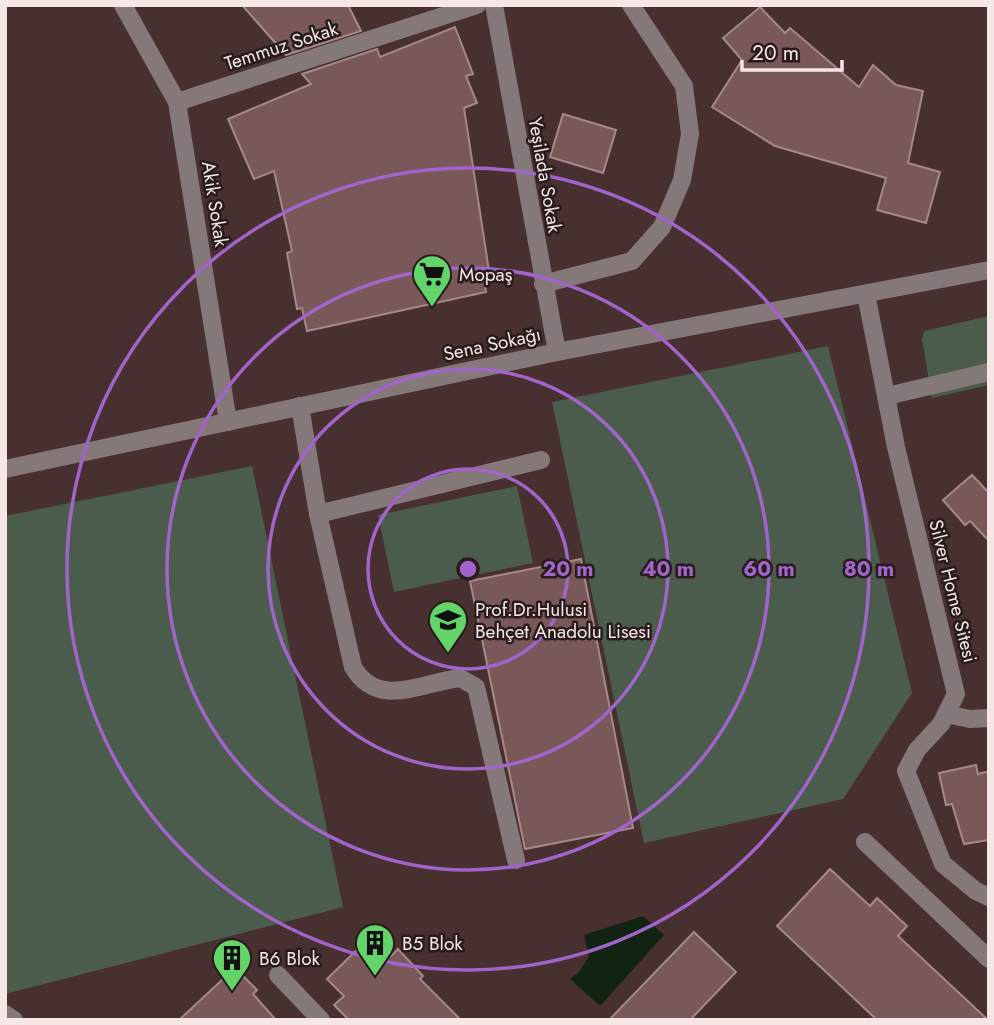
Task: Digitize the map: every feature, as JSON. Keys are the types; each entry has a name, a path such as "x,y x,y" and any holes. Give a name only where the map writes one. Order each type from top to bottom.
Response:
{"street":[{"name":"Akik Sokak","path":"123,5 177,102 228,422"},
{"name":"Temmuz Sokak","path":"177,102 477,5"},
{"name":"Yeşilada Sokak","path":"494,5 543,284 558,352"},
{"path":"543,284 632,261 662,227 682,180 690,134 684,86 631,5"},
{"name":"Sena Sokağı","path":"5,469 558,352 989,270"},
{"name":"Silver Home Sitesi","path":"866,294 896,447 956,694 946,714 917,750 905,771 943,864 976,891 989,897"},
{"path":"887,396 989,372"},
{"path":"300,406 318,514 351,656 359,676 375,688 393,693 460,678 476,687 516,860"},
{"path":"318,514 541,460"},
{"path":"946,714 970,719 989,718"},
{"path":"865,842 989,959"},
{"path":"278,975 321,1020"},
{"path":"5,1014 14,1020"}],"shaded area":[{"path":"989,316 989,385 932,398 922,339 924,331"},
{"path":"828,346 912,693 843,799 644,843 552,402"},
{"path":"252,466 343,907 5,994 5,516"},
{"path":"517,486 533,563 394,592 378,515"},
{"path":"643,916 664,935 600,1006 570,979 579,972 589,956 584,935"}],"building":[{"path":"242,5 348,5 361,31 286,55"},
{"path":"760,7 785,33 790,28 859,87 873,65 896,85 923,91 908,163 940,172 926,223 877,210 886,178 775,146 712,107 742,60 723,38"},
{"path":"455,27 473,74 466,76 477,103 464,108 489,271 483,273 486,292 307,331 302,308 297,309 287,253 292,251 274,171 254,179 228,119 311,84 302,74 377,49 380,57"},
{"path":"563,114 616,130 603,173 550,157"},
{"path":"972,475 989,493 989,541 970,521 965,525 943,500"},
{"path":"581,559 633,828 525,849 470,581"},
{"path":"976,765 978,774 989,771 989,840 964,844 952,804 946,805 939,773"},
{"path":"830,869 870,906 877,898 907,926 898,936 988,1020 877,1020 777,926"},
{"path":"694,932 736,972 690,1020 609,1020"},
{"name":"B5 Blok","path":"371,936 391,956 398,949 423,976 420,979 461,1020 349,1020 334,1005 344,996 327,979"},
{"name":"B6 Blok","path":"235,968 257,990 253,994 276,1020 179,1020"}],"place":[{"name":"Mopaş","path":"432,308"},
{"name":"Prof.Dr.Hulusi Behçet Anadolu Lisesi","path":"448,654"},
{"name":"B5 Blok","path":"375,977"},
{"name":"B6 Blok","path":"232,992"}]}
